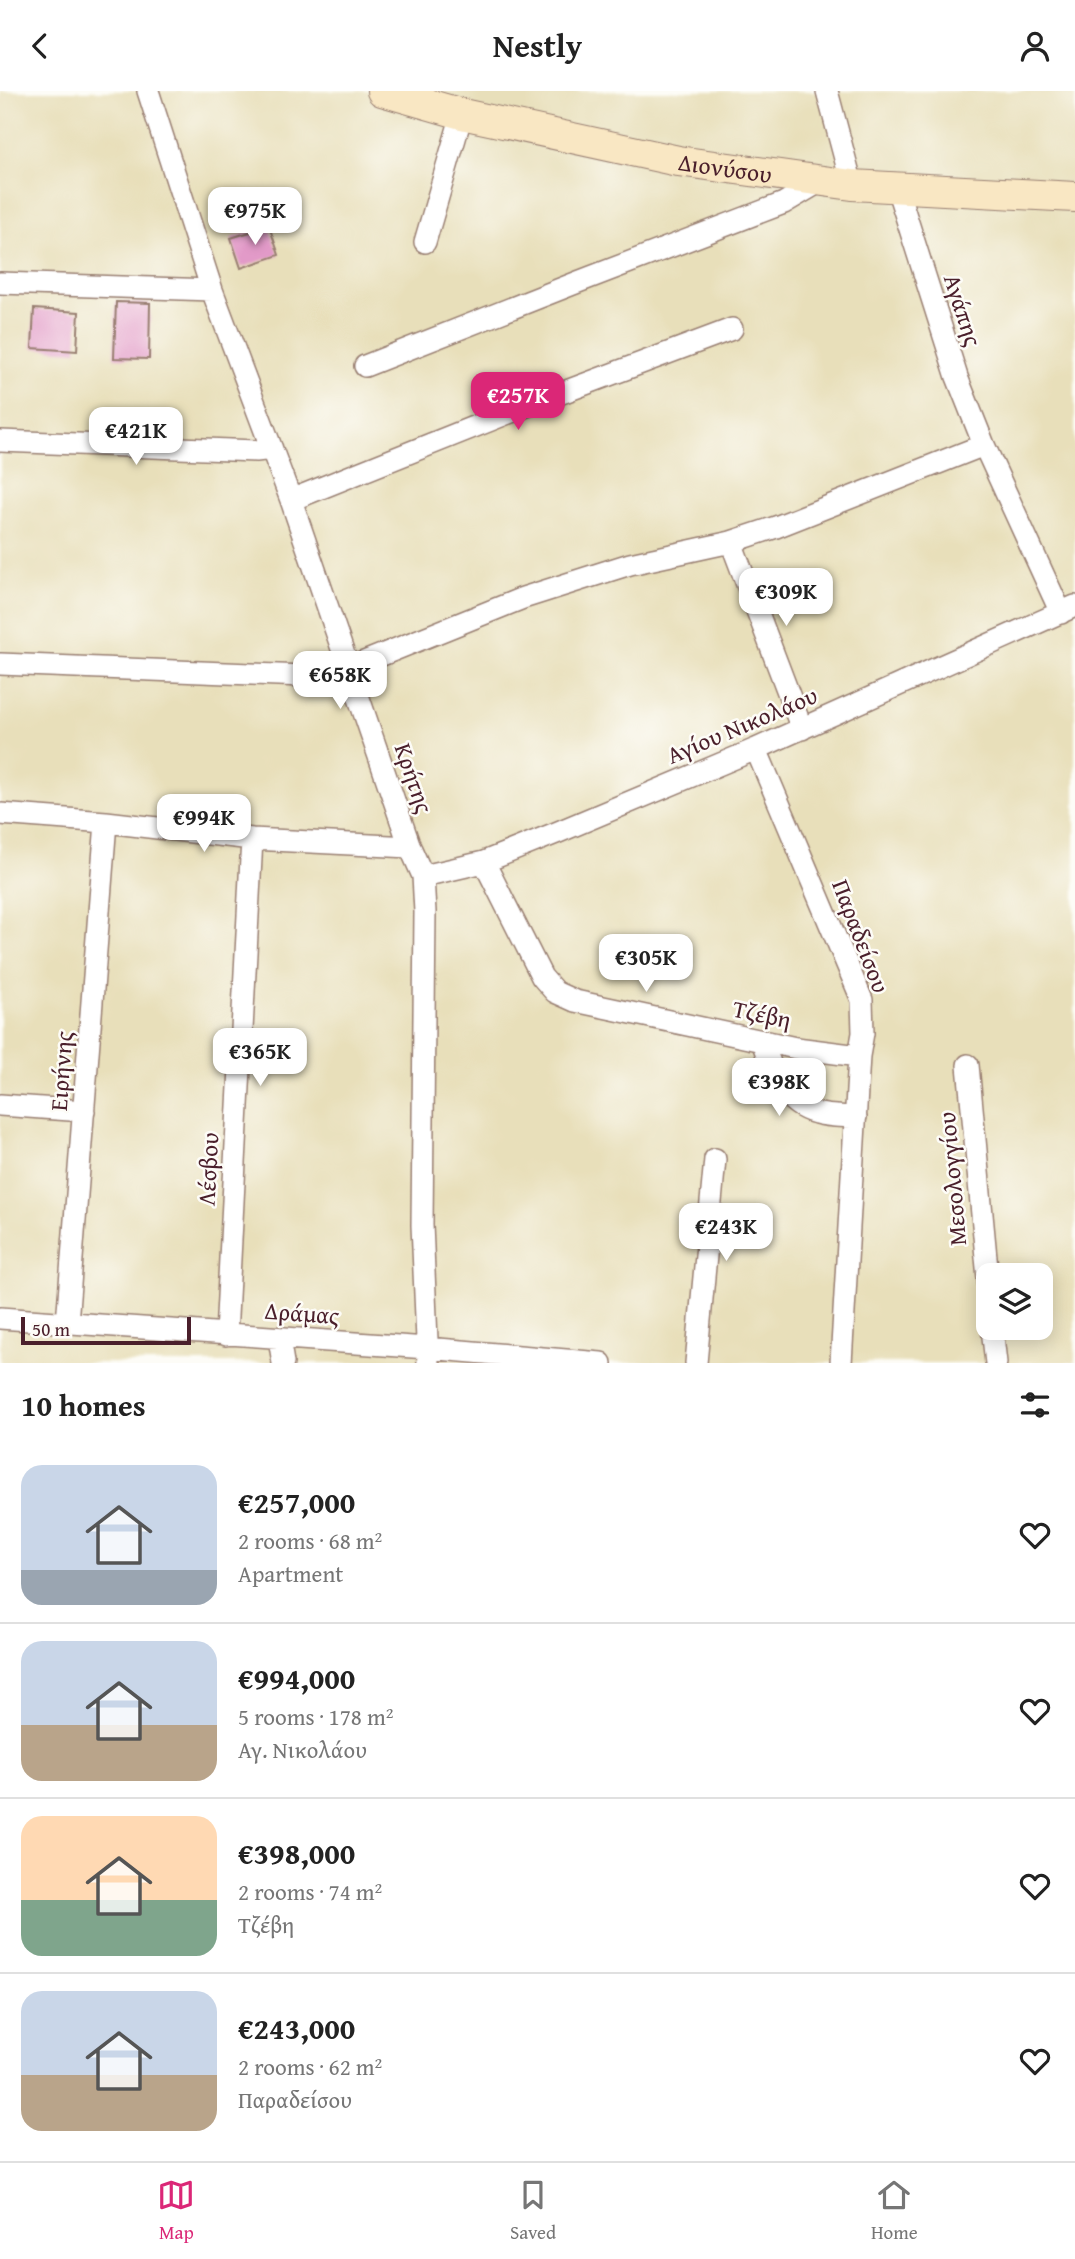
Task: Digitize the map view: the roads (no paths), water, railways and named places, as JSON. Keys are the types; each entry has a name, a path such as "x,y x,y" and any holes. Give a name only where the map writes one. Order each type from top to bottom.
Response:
{"main road":[{"name":"Διονύσου","path":"382,91 462,114 678,161 852,185 1075,198"}],"street":[{"name":"Κρήτης","path":"148,91 212,290 291,500 347,669 410,847 423,876 425,912 422,1225 427,1355"},
{"path":"827,91 852,185"},
{"path":"425,242 462,114"},
{"path":"365,366 784,203 821,181"},
{"name":"Αγάπης","path":"897,188 957,377 984,445 1068,610"},
{"path":"0,283 212,290"},
{"path":"291,500 516,410 732,329"},
{"path":"0,441 256,451 272,449"},
{"path":"0,664 304,677 325,675 347,669 523,598 630,564 731,542 776,527 984,445"},
{"path":"731,542 802,729"},
{"name":"Αγίου Νικολάου","path":"423,876 484,862 756,749 1068,610"},
{"name":"Παραδείσου","path":"756,749 862,1000 863,1033 859,1056 841,1363"},
{"path":"0,814 106,822 252,839 410,847"},
{"name":"Ειρήνης","path":"67,1324 106,822"},
{"name":"Λέσβου","path":"226,1335 252,839"},
{"name":"Τζέβη","path":"484,862 542,977 555,992 575,1000 762,1041 859,1056"},
{"path":"762,1041 781,1089 796,1105 817,1114 856,1117"},
{"name":"Μεσολογγίου","path":"968,1065 987,1263"},
{"path":"0,1105 84,1111"},
{"path":"696,1363 715,1159"},
{"name":"Δράμας","path":"0,1318 279,1338 427,1355 601,1363"},
{"path":"279,1338 283,1363"},
{"path":"993,1340 996,1363"}]}
